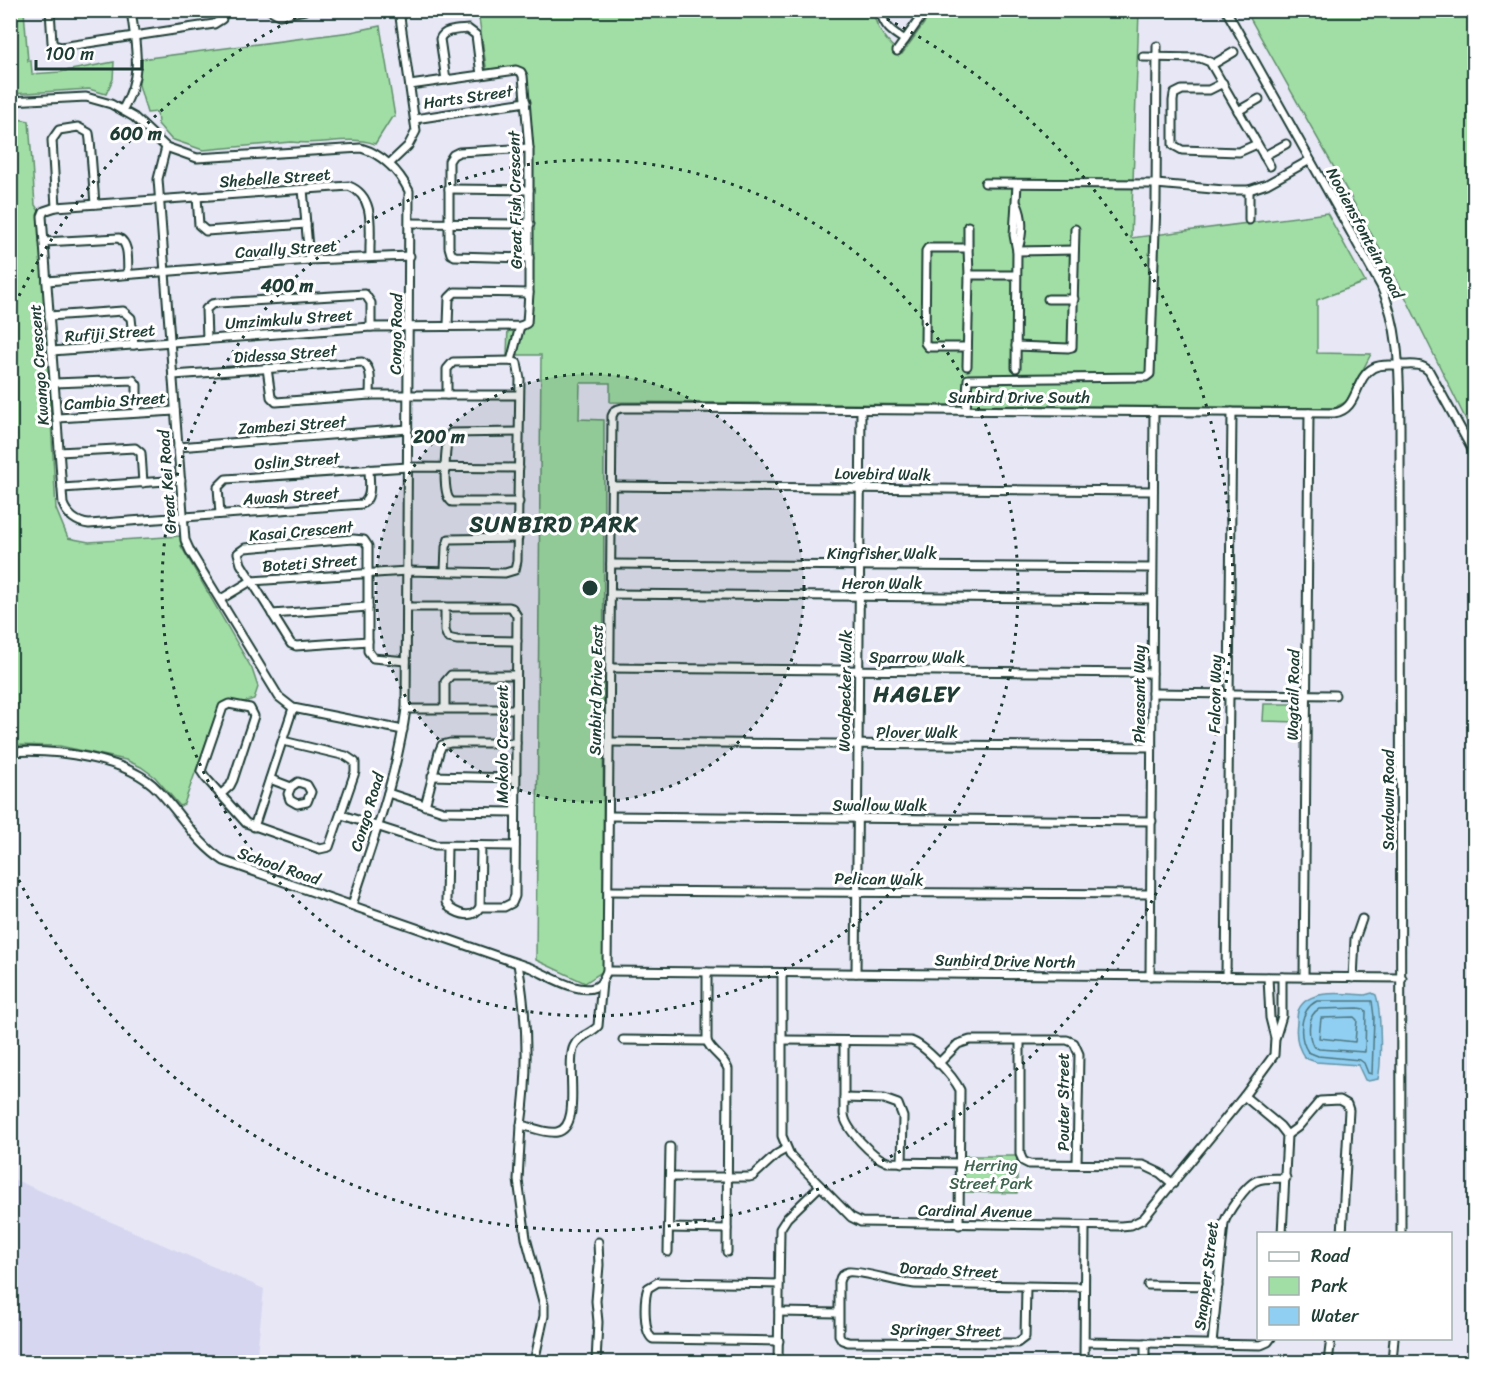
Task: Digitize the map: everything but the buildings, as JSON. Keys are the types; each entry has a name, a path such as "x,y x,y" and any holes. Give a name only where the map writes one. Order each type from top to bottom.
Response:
{"street":[{"path":"50,10 52,42 57,46 214,24 222,19 222,10"},
{"path":"123,109 136,79 131,10"},
{"path":"270,10 279,15 305,10"},
{"path":"389,164 413,139 416,131 399,10"},
{"path":"880,10 886,27 905,40"},
{"path":"897,51 926,10"},
{"name":"Nooiensfontein Road","path":"1226,10 1385,294 1394,321 1399,365"},
{"path":"446,80 440,39 445,32 468,29 476,35 481,75"},
{"path":"966,410 968,379 1146,377 1150,374 1156,184 1157,46"},
{"path":"1212,65 1234,52"},
{"path":"1143,57 1207,60 1223,83 1270,166"},
{"name":"Great Fish Crescent","path":"410,85 516,70 524,76 530,190 529,293 527,323 520,326"},
{"path":"1223,83 1209,90 1182,90 1174,94 1173,145 1182,150 1239,152 1257,144"},
{"name":"Congo Road","path":"10,101 86,97 123,109 166,147 197,158 361,148 370,151 389,164 400,175 409,191 406,709 388,793 352,905"},
{"path":"1238,111 1259,99"},
{"name":"Harts Street","path":"415,118 526,102"},
{"path":"95,204 89,133 78,127 59,130 52,140 56,207 160,201"},
{"path":"1264,156 1286,144"},
{"name":"Great Kei Road","path":"166,147 159,171 160,201 187,546 279,697 293,708"},
{"path":"529,147 459,152 453,155 449,161 448,224 450,251 455,256 529,258"},
{"path":"985,183 1156,184 1249,190 1267,184 1310,160"},
{"path":"1016,368 1017,251 1014,225 1017,184"},
{"name":"Shebelle Street","path":"160,201 349,186 359,192 369,206 370,257"},
{"path":"303,189 309,260"},
{"path":"449,189 530,190"},
{"path":"1249,190 1249,220"},
{"path":"197,197 199,225 206,231 306,224"},
{"name":"Kwango Crescent","path":"56,207 44,211 42,216 65,509 74,519 85,524 183,517"},
{"path":"410,223 530,224"},
{"path":"967,366 968,226"},
{"path":"1016,346 1072,347 1075,229"},
{"path":"44,242 119,238 127,246 128,273"},
{"path":"967,347 928,347 924,343 926,251 928,248 968,248"},
{"path":"1017,251 1074,250"},
{"name":"Cavally Street","path":"46,281 309,260 410,256"},
{"path":"969,275 1016,275"},
{"path":"448,325 449,298 455,292 529,293"},
{"path":"207,339 207,307 212,304 365,294 371,303 371,327"},
{"path":"1048,299 1074,299"},
{"path":"49,316 123,311 131,318 134,345"},
{"path":"409,326 520,326 511,361"},
{"name":"Umzimkulu Street","path":"170,342 409,326"},
{"name":"Rufiji Street","path":"52,351 170,342"},
{"path":"445,571 446,547 449,539 518,538 519,370 517,363 511,361 453,362 447,369 447,395"},
{"name":"Didessa Street","path":"173,375 362,362 369,368 370,395"},
{"path":"1399,365 1420,365 1427,369 1474,453"},
{"name":"Sunbird Drive South","path":"615,410 622,408 1309,413 1343,411 1351,403 1369,370 1380,366 1399,365"},
{"name":"Saxdown Road","path":"1399,365 1401,1232"},
{"path":"267,368 271,397 276,402 370,395 519,395"},
{"path":"54,384 133,380 136,385 137,412"},
{"name":"Sunbird Drive East","path":"607,971 612,416 615,410"},
{"name":"Woodpecker Walk","path":"856,973 861,410"},
{"name":"Cambia Street","path":"57,418 176,411"},
{"name":"Pheasant Way","path":"1150,976 1154,411"},
{"name":"Falcon Way","path":"1226,977 1232,412"},
{"name":"Wagtail Road","path":"1304,977 1309,413"},
{"name":"Zambezi Street","path":"178,447 408,429"},
{"path":"518,432 451,433 446,441 446,493 452,502 519,502"},
{"path":"59,452 135,448 141,453 143,483"},
{"name":"Oslin Street","path":"220,514 218,487 226,479 408,467 519,468"},
{"name":"Awash Street","path":"183,517 362,504 369,497 369,469"},
{"path":"62,488 181,480"},
{"name":"Lovebird Walk","path":"612,486 1153,491"},
{"name":"Kasai Crescent","path":"251,581 238,556 245,548 360,538 368,546 368,573"},
{"name":"Boteti Street","path":"220,599 251,581 407,571 513,572 517,566 518,538"},
{"name":"Kingfisher Walk","path":"611,564 1152,568"},
{"path":"368,573 368,651 373,658 406,661"},
{"path":"251,581 293,646 368,641"},
{"name":"Heron Walk","path":"611,594 1152,599"},
{"name":"Mokolo Crescent","path":"406,606 512,608 517,616 514,901 508,906 480,907"},
{"path":"272,614 368,607"},
{"path":"445,607 445,632 448,638 517,641"},
{"name":"Sparrow Walk","path":"610,668 1152,673"},
{"path":"444,708 444,686 448,677 516,675"},
{"path":"1152,693 1335,695"},
{"path":"220,795 233,780 254,716 252,709 233,704 223,707 201,771 220,795 242,820 320,849 328,848 332,844 342,815 355,772 355,762 346,756 282,741"},
{"path":"254,826 293,708 403,730"},
{"path":"406,709 516,709"},
{"name":"Plover Walk","path":"609,742 1152,747"},
{"path":"425,806 440,748 446,744 516,743"},
{"name":"School Road","path":"10,752 48,751 127,768 150,781 209,850 224,861 531,968 577,988 594,988 602,982"},
{"path":"432,776 515,778"},
{"path":"270,779 291,787"},
{"path":"388,793 443,811 515,812"},
{"path":"342,815 435,845 515,846"},
{"name":"Swallow Walk","path":"609,816 1152,821"},
{"path":"447,846 446,902 457,912 468,915 476,913 480,907 481,846"},
{"name":"Pelican Walk","path":"608,891 1150,894"},
{"path":"1353,978 1355,939 1362,919"},
{"path":"518,964 523,1005 526,1070 518,1180 526,1238 544,1305 544,1316 534,1362"},
{"path":"521,1125 552,1132 558,1132 566,1126 571,1107 572,1052 576,1042 598,1026 602,982 607,971"},
{"name":"Sunbird Drive North","path":"607,971 1402,978"},
{"path":"707,972 707,1041 728,1069 727,1252"},
{"path":"670,1177 753,1176 777,1154 786,1149 782,1136 782,972"},
{"name":"Cardinal Avenue","path":"786,1149 851,1217 861,1222 1085,1226 1121,1226 1137,1223 1148,1214 1173,1184 1271,1061 1275,1038 1270,1018 1268,977"},
{"name":"Cardinal Avenue","path":"1275,1038 1282,1016 1282,977"},
{"path":"623,1040 707,1041"},
{"path":"783,1040 911,1041 920,1044 952,1078 960,1090 959,1225"},
{"name":"Pouter Street","path":"938,1064 964,1041 1067,1040 1074,1043 1078,1049 1077,1164"},
{"path":"844,1041 844,1119 851,1131 879,1159 887,1162 960,1163"},
{"path":"1020,1041 1021,1159 1025,1163 1143,1165 1160,1173 1173,1184"},
{"path":"1244,1096 1280,1126 1287,1136 1282,1232"},
{"path":"844,1098 884,1099 898,1104 903,1117 902,1163"},
{"path":"1287,1136 1322,1100 1340,1100 1348,1106 1342,1232"},
{"path":"668,1252 670,1147"},
{"name":"Snapper Street","path":"1212,1344 1224,1223 1227,1215 1254,1182 1286,1178"},
{"path":"778,1362 780,1229 787,1218 820,1186"},
{"path":"1084,1362 1085,1226"},
{"path":"669,1228 727,1229"},
{"path":"596,1362 598,1242"},
{"name":"Dorado Street","path":"838,1313 839,1282 842,1274 846,1272 915,1284 1084,1287"},
{"path":"779,1284 658,1282 648,1288 646,1298 646,1331 653,1339 779,1341"},
{"path":"1148,1285 1218,1286"},
{"name":"Springer Street","path":"838,1313 839,1335 842,1340 848,1342 1017,1343 1025,1336 1026,1287"},
{"path":"779,1312 838,1313"},
{"path":"1085,1342 1261,1345 1270,1340"},
{"path":"1328,1362 1331,1340"},
{"path":"1392,1362 1394,1340"},
{"path":"1145,1343 1145,1362"}],"shaded area":[{"path":"11,1178 264,1289 256,1362 11,1362"}],"green space":[{"path":"11,10 24,11 28,61 31,61 32,74 60,72 114,62 113,79 106,94 89,89 11,94"},
{"path":"478,11 873,11 883,35 902,54 933,11 1139,11 1131,238 1327,213 1365,282 1317,300 1317,353 1371,354 1346,402 1333,408 610,402 610,383 580,383 579,419 604,420 603,971 585,983 536,960 541,355 507,355 508,327 525,326 529,147 522,71 487,73"},
{"path":"1246,11 1474,11 1474,436 1395,276"},
{"path":"380,26 395,117 392,117 375,144 344,140 203,150 171,139 158,124 157,112 147,113 139,85 141,59 351,32"},
{"path":"11,118 29,121 35,205 39,211 56,509 68,538 89,542 181,536 181,546 252,669 258,687 254,699 244,702 229,701 219,706 184,804 180,806 155,777 126,760 60,746 11,745"},
{"path":"1264,704 1299,704 1298,722 1263,721"},
{"name":"Herring Street Park","path":"964,1156 1017,1156 1017,1193 963,1192"}],"water":[{"path":"1372,993 1376,995 1378,1002 1380,1024 1378,1079 1365,1080 1358,1065 1316,1062 1305,1058 1298,1045 1296,1032 1298,1012 1304,1002 1319,995"}],"district":[{"name":"SUNBIRD PARK","path":"554,524"},
{"name":"HAGLEY","path":"917,694"}]}
